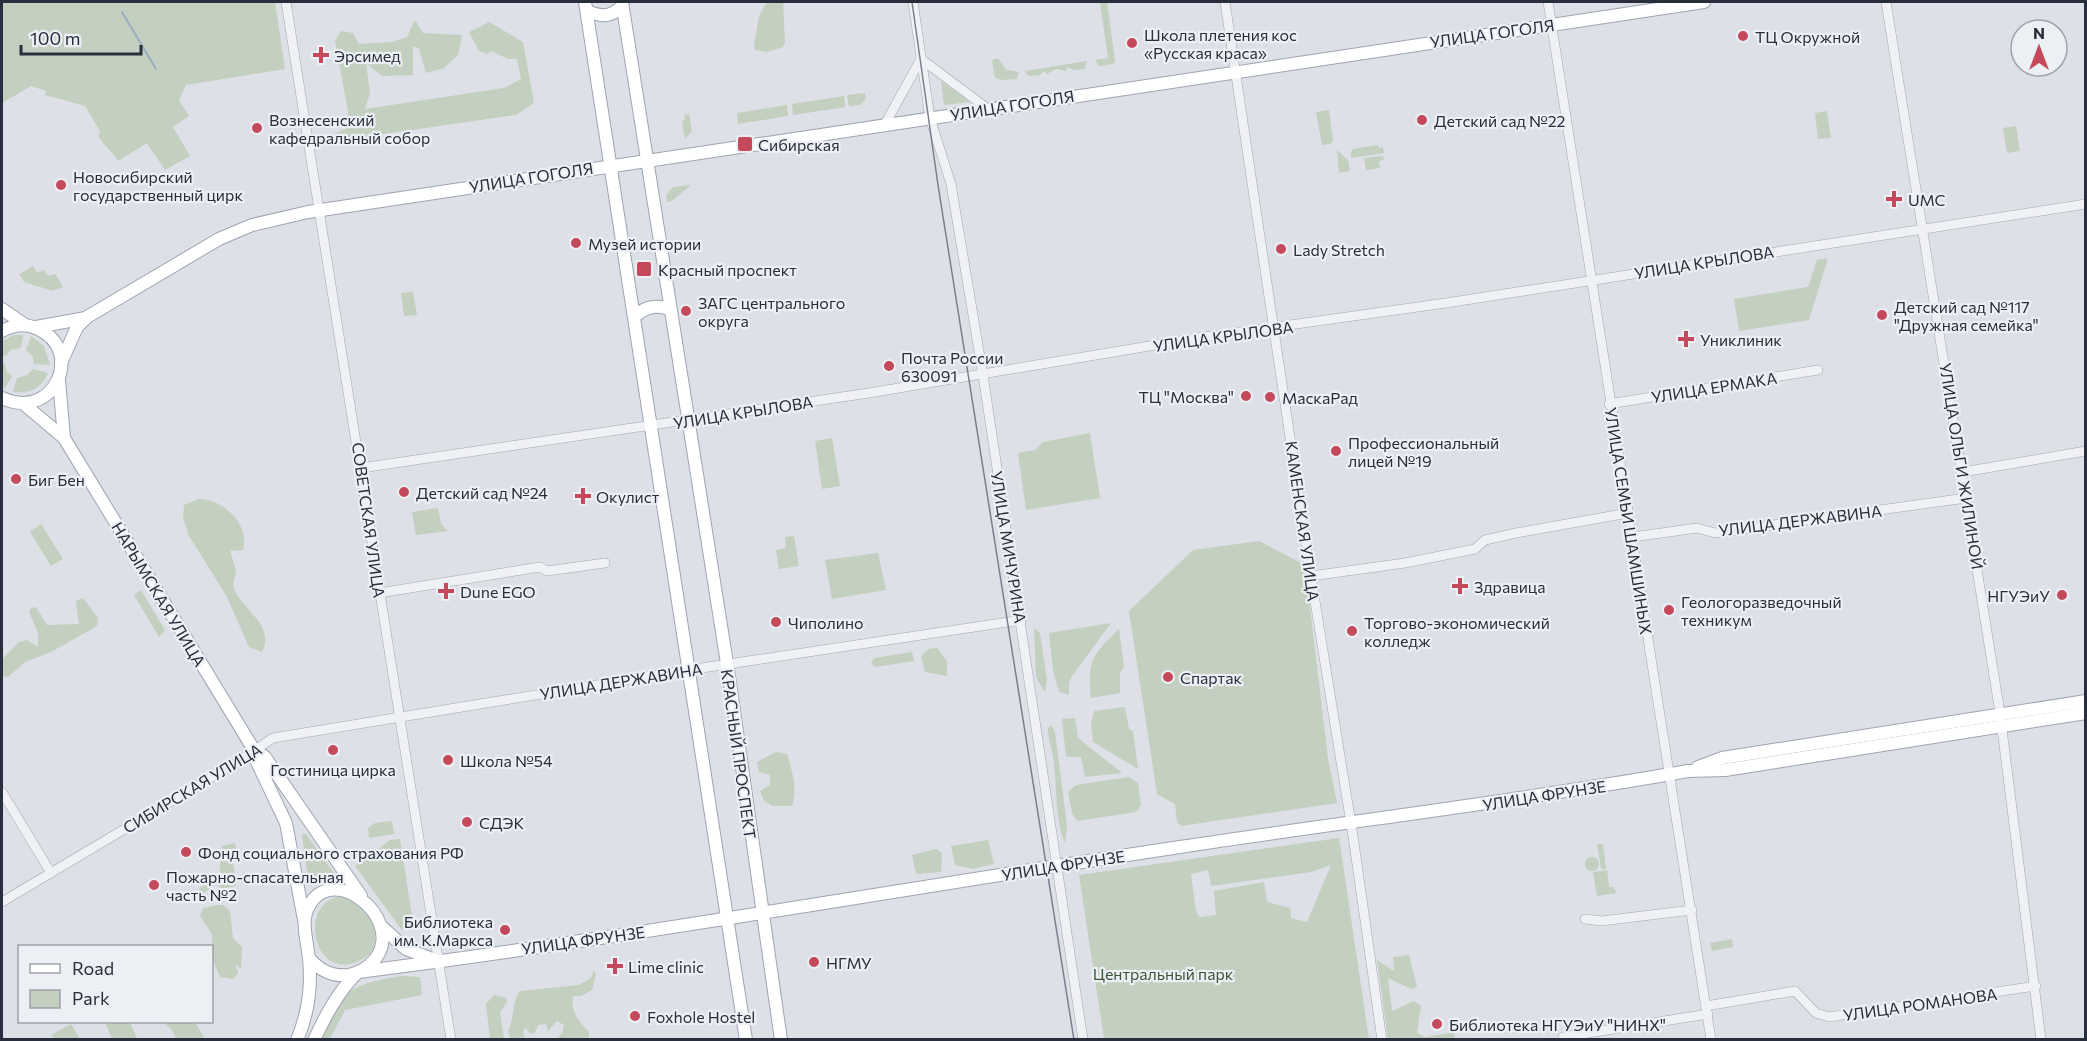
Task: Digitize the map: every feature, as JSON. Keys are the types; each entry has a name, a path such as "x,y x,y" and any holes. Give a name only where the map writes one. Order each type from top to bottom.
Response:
{"main road":[{"name":"УЛИЦА ГОГОЛЯ","path":"87,317 219,239 252,225 320,209 1704,2"},
{"name":"КРАСНЫЙ ПРОСПЕКТ","path":"586,6 600,16 613,15 622,4"},
{"name":"КРАСНЫЙ ПРОСПЕКТ","path":"622,4 727,665 782,1040"},
{"name":"КРАСНЫЙ ПРОСПЕКТ","path":"586,6 653,426 746,1040"},
{"path":"635,316 645,308 656,306 670,309"},
{"path":"2,309 51,337 62,363"},
{"path":"2,331 87,317"},
{"name":"НАРЫМСКАЯ УЛИЦА","path":"64,438 59,379 62,363 77,327 87,317"},
{"path":"5,401 25,405 46,395 59,379"},
{"name":"НАРЫМСКАЯ УЛИЦА","path":"25,405 64,438 254,750 257,762 286,824 304,920"},
{"name":"УЛИЦА ФРУНЗЕ","path":"2001,719 2085,700"},
{"name":"УЛИЦА ФРУНЗЕ","path":"358,972 439,962 1056,867 1467,807 1688,771 1722,758 2001,719 2085,713"},
{"name":"НАРЫМСКАЯ УЛИЦА","path":"254,750 265,757 365,902"},
{"path":"297,1040 305,1022 310,994 309,958 304,920 310,904 329,891 352,892 365,902 382,927 406,949 439,962"},
{"path":"314,1040 329,1008 342,989 378,955 382,942 382,927"},
{"path":"309,958 319,968 331,974 344,975 358,972"}],"street":[{"name":"СОВЕТСКАЯ УЛИЦА","path":"286,2 451,1040"},
{"name":"УЛИЦА МИЧУРИНА","path":"913,2 930,118 951,184 983,375 1083,1040"},
{"name":"КАМЕНСКАЯ УЛИЦА","path":"1225,2 1311,576 1352,823 1382,1040"},
{"name":"УЛИЦА СЕМЬИ ШАМШИНЫХ","path":"1548,2 1609,404 1633,537 1712,1040"},
{"name":"УЛИЦА ОЛЬГИ ЖИЛИНОЙ","path":"1886,2 2001,719 2041,1040"},
{"path":"885,124 921,58 988,109"},
{"name":"УЛИЦА КРЫЛОВА","path":"361,468 653,426 983,375 1197,338 2085,204"},
{"name":"УЛИЦА ЕРМАКА","path":"1609,404 1818,370"},
{"path":"1962,472 2085,451"},
{"name":"УЛИЦА ДЕРЖАВИНА","path":"1633,537 1697,528 1715,533 1966,498"},
{"path":"1311,576 1416,561 1475,549 1485,540 1628,513"},
{"path":"379,593 540,567 547,571 605,563"},
{"name":"УЛИЦА ДЕРЖАВИНА","path":"399,716 1021,620"},
{"name":"СИБИРСКАЯ УЛИЦА","path":"2,902 273,738 399,716"},
{"path":"2,792 51,873"},
{"path":"1585,919 1601,921 1692,910"},
{"name":"УЛИЦА РОМАНОВА","path":"1563,1037 1795,991 1816,1013 1829,1017 2036,986"}],"green space":[{"path":"2,2 275,2 285,69 186,85 179,100 189,116 173,127 190,156 165,170 147,143 118,161 98,136 100,131 85,106 45,95 46,91 31,86 2,103"},
{"path":"767,2 783,2 785,43 783,47 767,52 755,50 754,46 759,16"},
{"path":"1100,2 1107,2 1115,61 1113,64 1099,66 1095,60 1108,58"},
{"path":"415,20 423,33 462,35 458,55 444,68 426,73 419,49 413,46 413,75 382,76 366,63 370,93 365,109 504,88 521,79 517,59 508,59 491,51 487,54 479,51 469,32 489,22 523,42 534,103 516,115 329,142 330,136 347,128 348,111 335,41 341,31 353,33 359,44 392,42 407,37"},
{"path":"998,58 1006,70 1019,72 1017,79 995,78 992,60"},
{"path":"1087,61 1085,69 1073,70 1068,67 1066,71 1056,69 1047,74 1044,71 1040,75 1030,76 1025,71"},
{"path":"941,81 970,102 944,105"},
{"path":"865,93 866,99 860,105 849,106 847,95"},
{"path":"844,96 845,107 793,115 792,104"},
{"path":"787,105 788,116 738,124 737,113"},
{"path":"1329,110 1333,140 1331,144 1322,145 1316,112"},
{"path":"1827,111 1831,138 1818,139 1815,113"},
{"path":"689,114 692,131 685,139 682,121 685,120 684,115"},
{"path":"2016,126 2020,151 2007,153 2003,128"},
{"path":"1378,145 1379,148 1383,147 1384,153 1351,158 1353,149"},
{"path":"1337,150 1348,160 1350,171 1339,173"},
{"path":"1383,156 1384,160 1379,161 1380,168 1366,170 1364,158"},
{"path":"691,185 672,201 667,202 666,195 673,187"},
{"path":"1828,258 1809,320 1739,331 1734,299 1808,287 1817,260"},
{"path":"33,266 37,273 44,270 48,276 55,274 63,287 53,291 24,282 19,274"},
{"path":"413,292 417,315 404,316 401,293"},
{"path":"14,335 23,335 21,348 10,350 6,356 2,355 2,341"},
{"path":"31,336 44,346 50,365 34,364 33,357 26,350"},
{"path":"4,362 7,372 12,376 5,388 2,386 2,363"},
{"path":"33,369 48,373 42,383 30,391 13,392 17,378 27,375"},
{"path":"1090,433 1100,498 1026,510 1018,453 1035,450 1043,442"},
{"path":"832,438 840,486 822,489 815,441"},
{"path":"199,499 217,503 225,508 233,515 242,531 243,550 230,551 236,570 233,587 261,625 265,642 262,652 249,647 227,597 188,534 183,517 184,505"},
{"path":"438,508 441,524 448,531 416,535 412,512"},
{"path":"41,524 63,559 51,566 30,532"},
{"path":"794,536 799,566 779,569 776,550 786,548 785,537"},
{"name":"Спартак","path":"1259,541 1305,565 1328,759 1337,803 1181,826 1177,822 1175,804 1157,794 1129,611 1193,550"},
{"path":"878,553 886,590 832,599 825,560"},
{"path":"141,590 165,630 159,637 134,595"},
{"path":"83,598 98,618 97,626 51,652 25,662 8,677 2,676 2,659 19,642 27,640 38,647 38,633 29,612 31,608 36,607 47,625 79,624 76,601"},
{"path":"1111,623 1072,676 1069,683 1069,695 1059,692 1053,670 1049,633"},
{"path":"1034,628 1040,633 1047,680 1045,692 1036,677"},
{"path":"1119,629 1124,667 1120,673 1120,693 1091,698 1091,666 1103,645"},
{"path":"937,648 947,661 947,676 925,672 921,656 928,649"},
{"path":"912,652 914,661 875,667 871,663 874,658"},
{"path":"1125,707 1129,729 1133,731 1138,769 1093,742 1091,724 1094,711"},
{"path":"1075,718 1078,738 1122,773 1085,777 1081,757 1066,757 1062,719"},
{"path":"1051,725 1055,732 1067,825 1065,843 1058,814 1048,733"},
{"path":"776,752 787,754 794,786 792,806 773,806 764,801 760,791 770,785 770,775 759,772 757,762"},
{"path":"1129,777 1138,783 1141,805 1136,812 1077,821 1072,813 1068,792 1076,785"},
{"path":"392,821 394,834 369,838 368,828 375,823"},
{"path":"306,834 338,879 321,880 309,886 302,835"},
{"name":"Центральный парк","path":"1339,838 1369,1039 1104,1039 1079,875","holes":["1331,865 1307,922 1291,918 1290,908 1267,902 1264,882 1214,891 1216,915 1200,917 1196,912 1191,874 1208,870 1211,886 1311,872"]},
{"path":"400,839 414,929 402,930 355,866 390,840"},
{"path":"988,840 994,864 973,869 955,865 951,846"},
{"path":"235,843 237,858 233,862 236,886 221,889 216,884 201,895 199,888 219,877 222,846"},
{"path":"1597,844 1603,844 1606,869 1601,869"},
{"path":"936,849 942,853 941,872 916,874 912,855"},
{"path":"1592,857 1597,859 1599,864 1597,869 1592,871 1587,869 1585,864 1587,859"},
{"path":"1607,870 1609,887 1613,887 1617,893 1597,896 1593,872"},
{"path":"342,896 365,911 374,927 375,935 371,953 352,963 337,964 325,956 318,943 315,928 318,914 327,902"},
{"path":"223,905 230,911 233,938 242,947 241,969 235,964 238,973 233,979 220,977 213,960 212,934 200,916 203,908"},
{"path":"1732,939 1733,947 1712,951 1710,943"},
{"path":"1409,955 1417,987 1411,989 1388,978 1392,1011 1414,1001 1421,1006 1417,1033 1425,1037 1455,1032 1454,1039 1388,1039 1377,960 1394,971 1393,957"},
{"path":"594,970 596,974 592,990 581,996 573,996 572,1001 576,1016 589,1032 589,1039 557,1039 564,1025 557,1021 548,1031 546,1024 538,1025 535,1033 531,1034 526,1028 523,1031 525,1039 510,1039 508,1031 515,1001 520,991 579,985 591,978"},
{"path":"402,976 420,977 422,995 345,1010 330,1039 318,1040 333,1010 348,993 370,982"},
{"path":"494,995 506,998 507,1002 500,1012 504,1039 490,1039 486,1004"},
{"path":"105,1023 130,1023 137,1039 112,1039"},
{"path":"164,1023 196,1023 205,1039 176,1039 172,1030"},
{"path":"71,1024 80,1039 54,1039 51,1035"}],"waterway":[{"path":"122,12 156,69"}],"tram line":[{"path":"912,2 938,185 1074,1040"}],"place":[{"name":"ТЦ Окружной","path":"1743,36"},
{"name":"Школа плетения кос «Русская краса»","path":"1132,43"},
{"name":"Эрсимед","path":"321,55"},
{"name":"Детский сад №22","path":"1422,120"},
{"name":"Вознесенский кафедральный собор","path":"257,128"},
{"name":"Сибирская","path":"745,144"},
{"name":"Новосибирский государственный цирк","path":"61,185"},
{"name":"UMC","path":"1894,199"},
{"name":"Музей истории","path":"576,243"},
{"name":"Lady Stretch","path":"1281,249"},
{"name":"Красный проспект","path":"644,269"},
{"name":"ЗАГС центрального округа","path":"686,311"},
{"name":"Детский сад №117 \"Дружная семейка\"","path":"1882,315"},
{"name":"Униклиник","path":"1686,339"},
{"name":"Почта России 630091","path":"889,366"},
{"name":"ТЦ \"Москва\"","path":"1246,396"},
{"name":"МаскаРад","path":"1270,397"},
{"name":"Профессиональный лицей №19","path":"1336,451"},
{"name":"Биг Бен","path":"16,479"},
{"name":"Детский сад №24","path":"404,492"},
{"name":"Окулист","path":"583,496"},
{"name":"Здравица","path":"1460,586"},
{"name":"Dune EGO","path":"446,591"},
{"name":"НГУЭиУ","path":"2062,595"},
{"name":"Геологоразведочный техникум","path":"1669,610"},
{"name":"Чиполино","path":"776,622"},
{"name":"Торгово-экономический колледж","path":"1352,631"},
{"name":"Спартак","path":"1168,677"},
{"name":"Гостиница цирка","path":"333,750"},
{"name":"Школа №54","path":"448,760"},
{"name":"СДЭК","path":"467,822"},
{"name":"Фонд социального страхования РФ","path":"186,852"},
{"name":"Пожарно-спасательная часть №2","path":"154,885"},
{"name":"Библиотека им. К.Маркса","path":"505,930"},
{"name":"НГМУ","path":"814,962"},
{"name":"Lime clinic","path":"615,966"},
{"name":"Foxhole Hostel","path":"635,1016"},
{"name":"Библиотека НГУЭиУ \"НИНХ\"","path":"1437,1024"}]}
